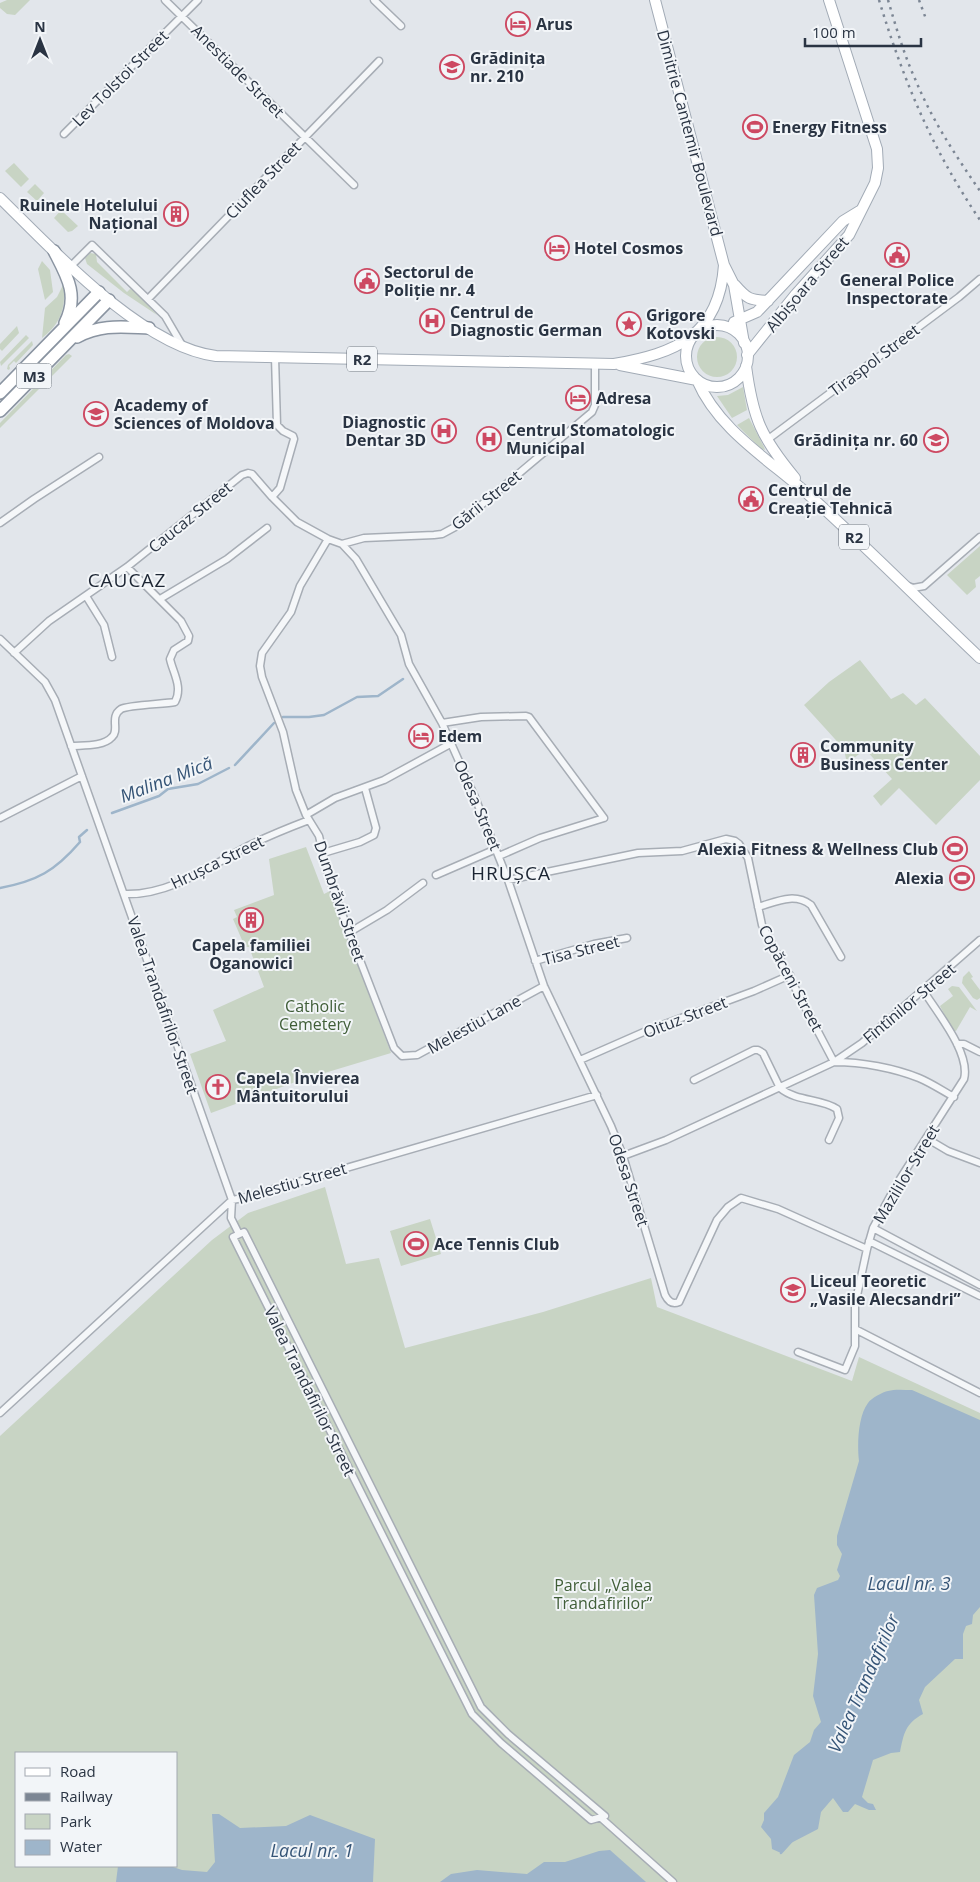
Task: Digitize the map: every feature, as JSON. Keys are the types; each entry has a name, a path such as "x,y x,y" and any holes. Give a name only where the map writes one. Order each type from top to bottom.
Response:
{"highway":[{"path":"54,251 66,275 71,292 71,310 60,333"},
{"name":"M3","path":"0,393 99,292"},
{"name":"M3","path":"0,411 109,300"},
{"path":"69,341 90,330 99,328 149,328"}],"main road":[{"name":"Dimitrie Cantemir Boulevard","path":"655,0 724,265 734,284 744,343"},
{"name":"Albișoara Street","path":"747,360 796,294 849,235 875,183 878,168 877,149 829,0"},
{"name":"R2","path":"0,198 54,251 109,300 149,328 182,346 206,355 614,364 697,380 720,416 764,459 809,495 980,658"},
{"name":"Albișoara Street","path":"722,326 757,312 843,220 861,210"},
{"name":"Dimitrie Cantemir Boulevard","path":"694,336 709,316 720,296 724,282 724,265"},
{"path":"734,284 751,300 768,301"},
{"path":"722,326 734,331 744,343 747,360 738,378 728,385 711,387 697,380 688,369 686,358 688,346 694,336 704,328 722,326"},
{"name":"R2","path":"614,364 665,352 694,336"},
{"name":"R2","path":"747,360 754,412 767,440 780,460 809,495"}],"street":[{"name":"Anestiade Street","path":"165,0 354,185"},
{"name":"Lev Tolstoi Street","path":"64,134 198,0"},
{"path":"374,0 402,26"},
{"name":"Ciuflea Street","path":"148,299 379,61"},
{"path":"71,266 92,245 165,316 182,346"},
{"name":"Tiraspol Street","path":"767,440 959,297 980,279"},
{"path":"272,497 280,488 294,439 293,436 277,426 275,357"},
{"name":"Gării Street","path":"342,544 364,538 434,535 450,531 592,412 595,405 595,364"},
{"path":"0,523 99,457"},
{"name":"Odesa Street","path":"248,473 252,474 297,522 328,539 342,544 356,559 401,635 409,664 452,743 497,852 544,986 597,1095 623,1156 666,1295 672,1303 679,1302 682,1298 717,1220 728,1208 742,1198 778,1209 867,1249"},
{"name":"Caucaz Street","path":"14,653 49,621 127,567 242,475 248,473"},
{"path":"160,599 227,559 268,528"},
{"path":"898,580 913,588 924,586 980,537"},
{"name":"Dumbrăvii Street","path":"328,539 300,586 291,612 262,653 260,666 262,677 287,745 292,779 307,817 319,836 331,882 394,1048 402,1056"},
{"path":"71,746 94,744 112,737 115,733 114,722 116,714 125,707 175,702 178,697 178,684 170,656 174,650 189,639 181,621 127,567"},
{"path":"86,596 104,625 112,657"},
{"name":"Valea Trandafirilor Street","path":"0,639 52,691 232,1200 231,1218 239,1234"},
{"path":"436,875 497,852 604,818 529,717 481,717 442,723"},
{"name":"Hrușca Street","path":"124,894 146,893 196,875 307,817 335,798 390,777 452,743"},
{"path":"0,818 82,776"},
{"path":"323,853 360,842 374,835 376,828 365,788"},
{"name":"Copăceni Street","path":"508,880 631,854 682,852 720,840 731,839 739,844 748,858 762,925 790,975 834,1062"},
{"path":"350,932 381,914 422,883"},
{"path":"758,907 790,898 808,903 841,957"},
{"name":"Tisa Street","path":"535,961 594,944 627,938"},
{"name":"Fîntînilor Street","path":"623,1156 666,1140 834,1062 862,1043 980,940"},
{"name":"Oituz Street","path":"580,1060 646,1031 754,991 790,975"},
{"name":"Melestiu Lane","path":"402,1056 416,1055 544,986"},
{"name":"Mazililor Street","path":"798,1352 845,1370 854,1346 855,1305 873,1228 895,1187 954,1097 966,1072 957,1044 923,990"},
{"path":"957,1044 964,1044 980,1052"},
{"path":"694,1080 754,1050 758,1050 763,1054 780,1088 796,1098 831,1106 837,1110 839,1118 829,1140"},
{"name":"Fîntînilor Street","path":"834,1062 864,1065 911,1075 954,1097"},
{"name":"Melestiu Street","path":"0,1413 232,1200 597,1095"},
{"path":"926,1138 948,1151 980,1163"},
{"path":"873,1228 980,1285"},
{"name":"Valea Trandafirilor Street","path":"244,1232 461,1671 481,1707 554,1774 605,1816 591,1820 483,1726 472,1714 234,1237 239,1234 244,1232"},
{"path":"869,1241 980,1296"},
{"path":"855,1329 980,1393"},
{"path":"390,1552 400,1547"},
{"path":"452,1675 461,1671"},
{"name":"Valea Trandafirilor Street","path":"600,1818 673,1882"}],"green space":[{"path":"7,0 30,0 15,15 7,14 0,8 0,3"},
{"path":"14,163 29,179 21,187 5,171"},
{"path":"35,184 44,193 37,201 27,192"},
{"path":"61,210 78,226 72,231 68,232 54,218"},
{"path":"90,253 96,254 97,262 127,292 130,289 135,291 157,315 124,293 87,264 85,258"},
{"path":"42,261 50,270 53,292 45,300 38,269"},
{"path":"63,285 64,301 61,315 58,321 42,338 45,308 57,297"},
{"path":"627,313 640,325 630,336 617,324"},
{"path":"17,326 19,333 2,351 0,344"},
{"path":"26,335 29,338 1,366 0,362"},
{"path":"721,337 728,340 734,346 737,357 736,365 728,374 721,377 713,377 706,374 698,365 697,353 700,346 709,338"},
{"path":"32,341 33,345 16,363 14,361 9,366 9,370 7,369 8,365"},
{"path":"69,354 72,356 0,428 0,423"},
{"path":"743,387 747,410 732,418 717,396 728,395"},
{"path":"749,418 765,450 761,449 737,425"},
{"path":"980,546 980,576 975,580 976,587 967,595 947,575"},
{"path":"860,660 891,699 903,693 916,705 925,698 980,756 980,780 936,825 899,788 881,806 873,796 892,779 865,749 847,764 844,749 804,705 829,682"},
{"name":"Catholic Cemetery","path":"306,847 324,894 330,891 391,1053 298,1081 211,1113 190,1054 226,1041 213,1010 264,987 249,947 245,947 233,919 237,917 234,910 274,895 269,859"},
{"path":"969,971 973,977 971,978 980,990 980,998 977,1000 973,998 962,983 963,977"},
{"path":"952,986 959,987 977,1011 970,1007 956,1031 953,1031 940,1006 953,996 948,989"},
{"name":"Parcul „Valea Trandafirilor”","path":"325,1187 346,1264 379,1258 405,1348 543,1312 651,1278 657,1307 852,1381 859,1357 980,1413 980,1882 0,1882 0,1436 212,1240 248,1213"},
{"name":"Ace Tennis Club","path":"430,1219 441,1254 401,1266 390,1231"}],"water":[{"name":"Lacul nr. 3","path":"894,1390 912,1390 980,1420 980,1607 973,1615 972,1624 966,1626 963,1634 963,1659 955,1659 925,1687 919,1700 923,1714 909,1725 900,1752 891,1753 873,1760 862,1797 868,1803 873,1804 876,1810 869,1810 855,1804 848,1812 843,1812 833,1798 821,1812 818,1829 791,1843 781,1853 772,1849 771,1839 761,1827 764,1813 778,1797 794,1755 810,1742 814,1730 821,1722 813,1696 818,1654 814,1595 817,1588 838,1580 840,1576 837,1570 842,1554 837,1545 837,1536 859,1461 858,1439 862,1415 870,1401 880,1394"},
{"name":"Lacul nr. 1","path":"212,1814 219,1814 240,1828 286,1826 310,1815 375,1839 373,1882 116,1882 118,1867 173,1867 182,1870 207,1872 215,1862"},
{"path":"610,1850 646,1882 440,1882 451,1874 477,1870 527,1874 544,1862 565,1862 599,1851"}],"waterway":[{"name":"Malina Mică","path":"283,717 324,715 357,697 378,696 403,679"},
{"name":"Malina Mică","path":"235,765 274,723"},
{"name":"Malina Mică","path":"112,813 159,796 168,789 198,784 229,768"},
{"name":"Malina Mică","path":"0,888 25,882 44,873 71,852 80,842 79,837 87,830"},
{"name":"Valea Trandafirilor","path":"781,1853 791,1842"}],"railway":[{"path":"879,0 909,87 921,114 947,167 980,220"},
{"path":"888,0 904,51 929,110 980,191"},
{"path":"919,0 926,19"}],"place":[{"name":"Arus","path":"518,24"},
{"name":"Grădinița nr. 210","path":"452,67"},
{"name":"Energy Fitness","path":"755,127"},
{"name":"Ruinele Hotelului Național","path":"176,214"},
{"name":"Hotel Cosmos","path":"557,248"},
{"name":"General Police Inspectorate","path":"897,255"},
{"name":"Sectorul de Poliție nr. 4","path":"367,281"},
{"name":"Centrul de Diagnostic German","path":"432,321"},
{"name":"Grigore Kotovski","path":"629,324"},
{"name":"Adresa","path":"578,398"},
{"name":"Academy of Sciences of Moldova","path":"96,414"},
{"name":"Diagnostic Dentar 3D","path":"444,431"},
{"name":"Centrul Stomatologic Municipal","path":"489,439"},
{"name":"Grădinița nr. 60","path":"936,440"},
{"name":"Centrul de Creație Tehnică","path":"751,499"},
{"name":"Edem","path":"421,736"},
{"name":"Community Business Center","path":"803,755"},
{"name":"Alexia Fitness & Wellness Club","path":"955,849"},
{"name":"Alexia","path":"962,878"},
{"name":"Capela familiei Oganowici","path":"251,920"},
{"name":"Capela Învierea Mântuitorului","path":"218,1087"},
{"name":"Ace Tennis Club","path":"416,1244"},
{"name":"Liceul Teoretic „Vasile Alecsandri”","path":"793,1290"}],"district":[{"name":"CAUCAZ","path":"127,580"},
{"name":"HRUȘCA","path":"511,873"}]}
